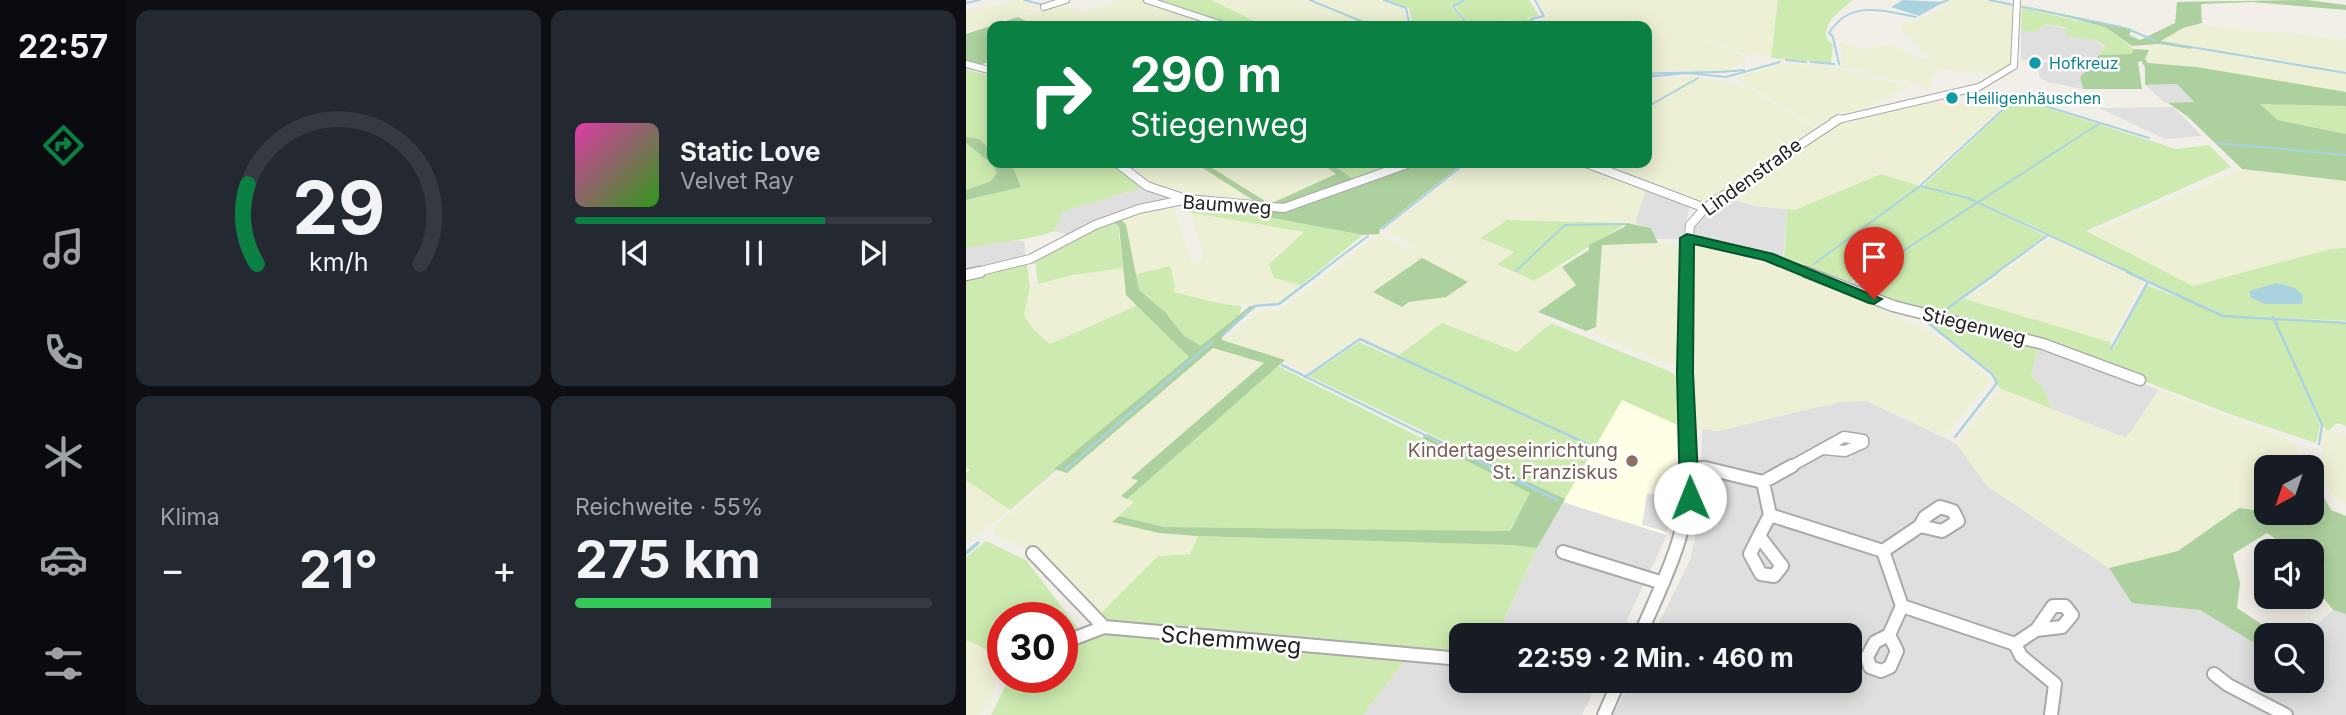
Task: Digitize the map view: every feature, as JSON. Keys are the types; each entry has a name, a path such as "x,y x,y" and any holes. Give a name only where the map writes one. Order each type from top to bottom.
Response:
{"street":[{"path":"1044,7 1066,0"},
{"path":"1147,0 1211,21"},
{"name":"Lindenstraße","path":"1645,623 1683,536 1690,498 1685,372 1687,238 1690,225 1705,208 1834,120 1979,87 2014,66 2017,0"},
{"path":"966,64 987,70"},
{"path":"1124,168 1147,186 1184,199"},
{"name":"Baumweg","path":"966,275 1030,259 1111,218 1184,199 1284,208 1396,168"},
{"path":"1599,168 1705,208"},
{"name":"Stiegenweg","path":"1687,238 1769,257 1893,306 2043,344 2140,380"},
{"path":"1689,468 1705,468 1763,482 1823,449"},
{"path":"1759,536 1770,515 1763,482"},
{"path":"1770,515 1882,551"},
{"path":"1882,551 1920,526"},
{"path":"1882,551 1902,606 1889,635"},
{"path":"1563,552 1663,583"},
{"path":"1033,553 1104,628 1078,637"},
{"path":"1902,606 2015,644 2021,656 2055,684 2051,715"},
{"name":"Schemmweg","path":"1104,628 1449,658"},
{"path":"2015,644 2037,629"},
{"path":"2214,674 2228,685 2286,715"},
{"path":"1604,715 1614,693"}],"shaded area":[{"path":"1021,0 1041,7 999,21 987,21 987,25 966,32 966,11"},
{"path":"1123,0 1142,0 1152,6 1202,21 1026,21 1018,17 1056,4 1083,11"},
{"path":"1211,0 1306,0 1357,21 1255,21"},
{"path":"1311,0 1380,0 1403,9 1407,21 1362,21"},
{"path":"1537,0 1778,0 1771,58 1740,52 1681,32 1745,56 1746,61 1723,73 1685,70 1652,73 1652,21 1540,21 1548,16"},
{"path":"1954,0 1984,0 2014,6 2012,66 1995,76 1946,69 1931,75 1932,88 1842,67 1840,42 1860,50 1890,44 1922,59 1930,58 1901,30 1901,23 1924,18"},
{"path":"2046,24 2067,29 2067,36 2095,40 2106,49 2094,59 2021,60 2021,30 2034,33"},
{"path":"2195,25 2346,39 2346,71 2160,41 2183,28"},
{"path":"2160,44 2346,74 2346,92 2147,62 2145,59 2148,47"},
{"path":"2084,61 2081,67 2086,71 2080,77 2083,89 2040,78 2035,62"},
{"path":"1789,63 1841,69 1909,87 1873,105 1836,115 1816,127 1735,77"},
{"path":"1694,76 1748,87 1814,128 1704,203 1612,168 1652,168 1652,80"},
{"path":"2177,84 2195,103 2165,103 2145,85"},
{"path":"1920,103 2008,103 1916,186 1881,175 1794,210 1755,206 1728,198 1844,120"},
{"path":"2173,107 2202,136 2165,139 2099,108"},
{"path":"1132,168 1203,168 1258,203 1160,188"},
{"path":"1212,168 1329,168 1337,173 1270,205"},
{"path":"1463,168 1590,168 1646,189 1635,223 1508,220 1481,237 1514,253 1498,264 1534,280 1560,264 1576,285 1534,315 1551,323 1517,352 1442,323 1398,355 1359,337 1307,372 1259,351 1222,341 1259,311 1280,310 1379,234 1407,249 1414,246 1385,230"},
{"path":"2242,169 2346,181 2346,248 2330,249 2193,286 2089,233"},
{"path":"1144,187 1177,198 1072,236 1055,231 1062,212"},
{"path":"1646,189 1690,205 1682,239 1656,239 1651,228 1635,223"},
{"path":"1728,198 1755,206 1787,209 1783,257 1693,237 1694,226 1701,215"},
{"path":"1172,203 1192,263 1202,261 1203,253 1190,212 1305,232 1275,256 1274,278 1301,285 1279,303 1218,305 1173,292 1170,267 1133,275 1126,224 1118,218"},
{"path":"2050,238 2144,281 2110,342 1965,299"},
{"path":"1007,240 1024,241 1026,258 966,273 966,248"},
{"path":"1658,243 1681,246 1678,365 1670,365 1593,333 1602,245"},
{"path":"1692,244 1810,276 1929,331 1963,354 1991,380 1944,437 1867,401 1839,402 1718,431 1696,428"},
{"path":"1123,268 1126,295 1138,305 1050,344 1033,329 1024,315 1030,287 1073,275"},
{"path":"2039,345 2159,390 2126,438 2052,409 2042,386 2031,376"},
{"path":"1214,347 1264,363 1132,478 1139,481 1135,502 1159,533 1198,536 1190,554 1158,557 1098,615 1038,552 995,536 994,527 1061,471 1067,473"},
{"path":"1999,388 2126,438 2159,390 2295,442 2299,455 2254,455 2254,510 2239,508 2178,551 2109,568 1987,486 1957,444"},
{"name":"Kindertageseinrichtung St. Franziskus","path":"1622,399 1676,424 1678,497 1667,535 1563,502"},
{"path":"1867,401 1957,444 1987,486 2109,568 2132,602 2200,610 2254,643 2254,693 2324,693 2324,623 2318,623 2333,610 2346,614 2346,715 1613,715 1625,693 1862,693 1862,623 1659,623 1690,560 1700,519 1702,429 1718,431 1839,402"},
{"path":"2324,428 2346,436 2346,507 2331,492 2324,480"},
{"path":"966,480 1010,510 966,543"},
{"path":"1647,494 1676,494 1667,532 1642,525"},
{"path":"1563,502 1667,535 1626,623 1503,623 1542,538"},
{"path":"966,640 987,650 987,693 994,693 979,715 966,715"},
{"path":"1405,660 1449,664 1449,693 1592,693 1582,715 1363,715"}],"green space":[{"path":"1152,0 1211,0 1255,21 1216,21"},
{"path":"1388,0 1462,0 1451,6 1463,21 1412,21 1409,8"},
{"path":"1467,0 1529,0 1539,16 1525,18 1531,21 1466,21 1455,5"},
{"path":"1778,0 1852,0 1834,16 1826,31 1826,38 1833,45 1831,63 1771,58"},
{"path":"2307,0 2346,5 2346,10 2252,2 2201,4 2202,23 2183,28 2161,41 2192,47 2191,49 2160,44 2132,46 2105,27 2021,5 2132,29 2129,35 2140,40 2175,23 2177,2"},
{"path":"2022,8 2105,27 2134,49 2131,54 2099,55 2105,46 2095,40 2066,36 2067,28 2046,24 2034,33 2021,30"},
{"path":"1018,17 1026,21 1006,21"},
{"path":"987,27 987,63 979,65 966,62 966,34"},
{"path":"2134,49 2149,50 2145,59 2148,63 2196,67 2346,92 2346,106 2260,104 2278,120 2346,134 2346,181 2242,169 2188,117 2168,103 2194,102 2177,84 2145,85 2145,67 2141,61 2138,62 2142,89 2083,89 2080,77 2086,71 2081,67 2084,61 2093,61 2099,55 2131,54"},
{"path":"966,69 987,75 987,146 979,139 966,137"},
{"path":"2259,103 2346,106 2346,134 2278,120"},
{"path":"2010,105 2041,106 2176,149 2209,145 2231,167 2086,231 2193,286 2330,249 2346,248 2346,321 2273,317 2320,425 2316,443 2235,416 2027,336 1869,294 1857,287 1878,268 1850,282 1784,257 1787,209 1795,210 1881,174 1922,187","holes":["1972,200 2223,315 2147,285 2113,350 2110,342 1965,299 1946,308 2046,236"]},
{"path":"966,137 979,139 987,146 987,160 966,143"},
{"path":"966,143 987,160 987,168 994,168 997,173 991,181 966,190"},
{"path":"994,168 1013,168 1021,187 966,200 966,190 991,181 997,173"},
{"path":"1013,168 1119,168 1144,187 1062,212 1055,231 966,248 966,200 1020,187"},
{"path":"1203,168 1212,168 1270,204 1336,174 1328,168 1337,168 1361,184 1404,168 1458,168 1380,229 1379,234 1363,235 1219,208 1223,202 1177,195 1180,193 1256,202"},
{"path":"1336,168 1391,168 1356,181"},
{"path":"1183,201 1221,204 1220,208 1363,235 1301,285 1274,278 1269,264 1304,232 1186,212"},
{"path":"1118,218 1126,224 1139,290 1165,312 1184,336 1201,346 1250,306 1257,306 1223,335 1222,340 1285,360 1127,499 1121,496 1138,481 1131,478 1264,363 1213,348 1067,473 1054,469 1189,357 1126,295 1119,227 1111,220"},
{"path":"1507,220 1627,223 1534,281 1497,264 1514,252 1480,238"},
{"path":"1112,222 1118,227 1123,268 1073,275 1038,284 1035,259"},
{"path":"1627,223 1651,228 1658,243 1602,245 1596,327 1586,331 1538,312 1576,285 1562,267 1589,250 1589,245"},
{"path":"1422,258 1468,282 1446,297 1409,302 1402,307 1373,292"},
{"path":"1021,263 1027,264 1030,287 1024,315 1033,329 1050,344 1138,305 1189,357 1010,510 966,480 966,473 970,470 966,467 966,277"},
{"path":"1170,266 1175,286 1173,292 1242,306 1239,315 1201,347 1184,336 1165,312 1139,290 1133,275"},
{"path":"1919,314 2039,345 2031,376 2042,386 2052,409 1999,388 1993,373"},
{"path":"2274,318 2346,323 2346,426 2337,423 2329,430 2324,428"},
{"path":"1442,323 1517,352 1551,323 1671,372 1679,378 1682,427 1622,400 1565,499 1309,376 1359,342 1395,358"},
{"path":"1278,366 1531,493 1509,531 1164,527 1119,516 1134,502 1127,499"},
{"path":"1427,434 1565,499 1537,548 1197,536 1159,533 1112,522 1119,516 1164,527 1510,531 1530,493 1422,438"},
{"path":"2324,497 2331,510 2346,516 2346,614 2333,610 2324,598 2324,539 2276,539 2267,533 2233,554 2240,583 2237,608 2260,623 2254,623 2254,643 2200,610 2132,603 2109,568 2178,551 2239,508 2254,510 2254,525 2324,525"},
{"path":"1198,536 1537,548 1503,623 1449,623 1449,651 1121,625 1099,615 1158,556 1190,554"},
{"path":"986,541 1026,560 1058,602 987,602 987,650 966,640 966,557"},
{"path":"1100,634 1405,660 1363,715 991,715 1002,693 1078,693 1078,642"}],"water":[{"path":"1903,0 1944,2 1919,16 1891,7"},
{"path":"2277,283 2295,288 2303,296 2302,304 2265,304 2251,298 2249,291"}],"waterway":[{"path":"966,3 980,0"},
{"path":"1024,0 1044,5"},
{"path":"1143,0 1166,9"},
{"path":"1310,0 1361,21"},
{"path":"1384,0 1406,8 1409,21"},
{"path":"1464,0 1453,6 1465,21"},
{"path":"1532,21 1531,19 1544,16 1535,0"},
{"path":"1940,3 1948,0"},
{"path":"1989,0 2014,5"},
{"path":"2022,7 2121,27"},
{"path":"1839,64 1833,37 1829,33 1846,16 1866,10 1878,10 1916,17"},
{"path":"2128,29 2156,41"},
{"path":"2161,42 2346,73"},
{"path":"1786,60 1806,62"},
{"path":"1652,76 1687,73 1726,77 1780,62"},
{"path":"1811,62 1834,64"},
{"path":"1652,74 1744,70"},
{"path":"1652,104 1698,78"},
{"path":"1920,186 2009,104 2016,104"},
{"path":"2021,104 2042,105 2149,138"},
{"path":"2091,129 2100,123"},
{"path":"1978,202 2089,130"},
{"path":"2217,143 2346,155"},
{"path":"1382,229 1460,168"},
{"path":"1814,264 1920,186"},
{"path":"1920,186 1978,202"},
{"path":"1869,273 1978,202"},
{"path":"1978,202 2131,273"},
{"path":"1516,271 1565,225 1625,224"},
{"path":"1319,273 1368,236"},
{"path":"1996,273 2047,236"},
{"path":"1223,335 1254,306 1279,304 1321,272"},
{"path":"1856,282 1872,272"},
{"path":"1948,308 1998,272"},
{"path":"2127,272 2223,316 2274,319"},
{"path":"2111,349 2148,282"},
{"path":"1922,318 1992,374 1997,383 1955,437"},
{"path":"2274,319 2346,323"},
{"path":"2274,319 2322,425 2319,444"},
{"path":"1306,377 1360,339 1596,448"},
{"path":"1067,468 1212,342"},
{"path":"1282,365 1306,377"},
{"path":"1306,377 1492,468"},
{"path":"1488,466 1557,500"},
{"path":"966,553 978,543"}],"place":[{"name":"Hofkreuz","path":"2035,63"},
{"name":"Heiligenhäuschen","path":"1952,98"},
{"name":"Kindertageseinrichtung St. Franziskus","path":"1632,461"}],"route":[{"path":"1690,498 1685,372 1687,238 1769,257 1814,272 1874,299"}]}
